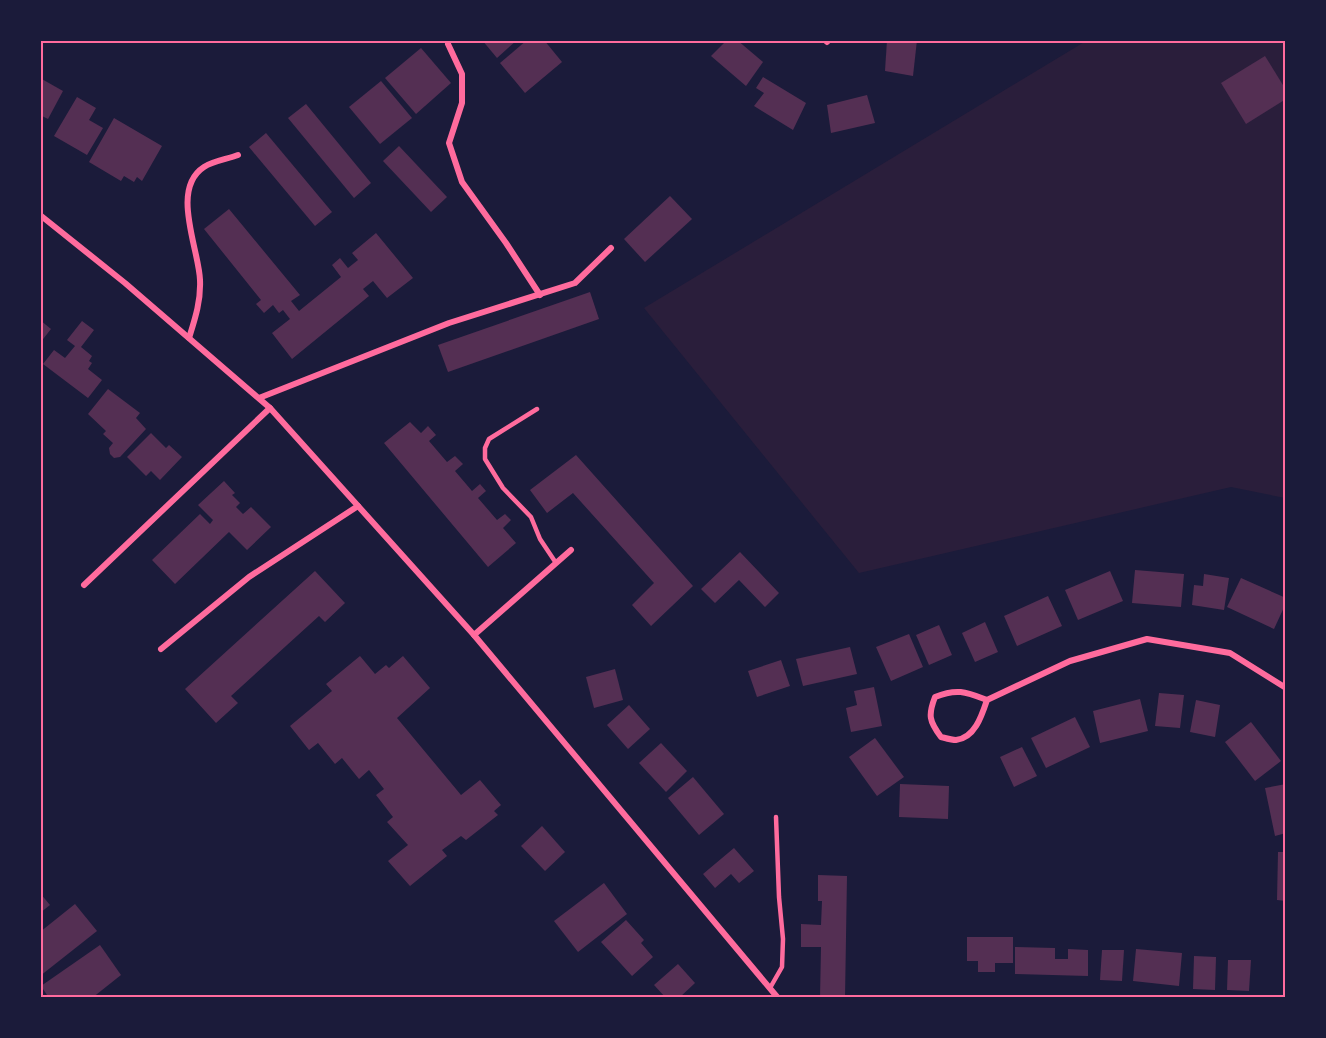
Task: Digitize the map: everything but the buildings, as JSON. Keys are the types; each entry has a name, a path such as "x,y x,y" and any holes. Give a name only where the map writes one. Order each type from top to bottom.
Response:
{"street":[{"path":"448,44 462,74 462,103 449,143 462,182 540,295"},
{"path":"189,338 200,303 200,279 196,250 187,218 190,183 203,167 238,155"},
{"path":"40,215 270,408 474,635 778,998"},
{"path":"259,398 450,323 574,284 610,248"},
{"path":"84,585 270,408"},
{"path":"161,649 249,577 358,506"},
{"path":"474,635 571,550"},
{"path":"987,700 979,722 969,734 956,740 941,737 932,724 930,710 935,697 952,690 987,700 1070,661 1147,639 1230,653 1286,688"}],"lane":[{"path":"537,410 489,439 485,448 485,459 503,488 531,517 540,539 556,563"},
{"path":"770,988 782,967 783,939 776,817"}],"shaded area":[{"path":"1086,41 1285,41 1285,498 1231,487 859,573 644,308"}]}
